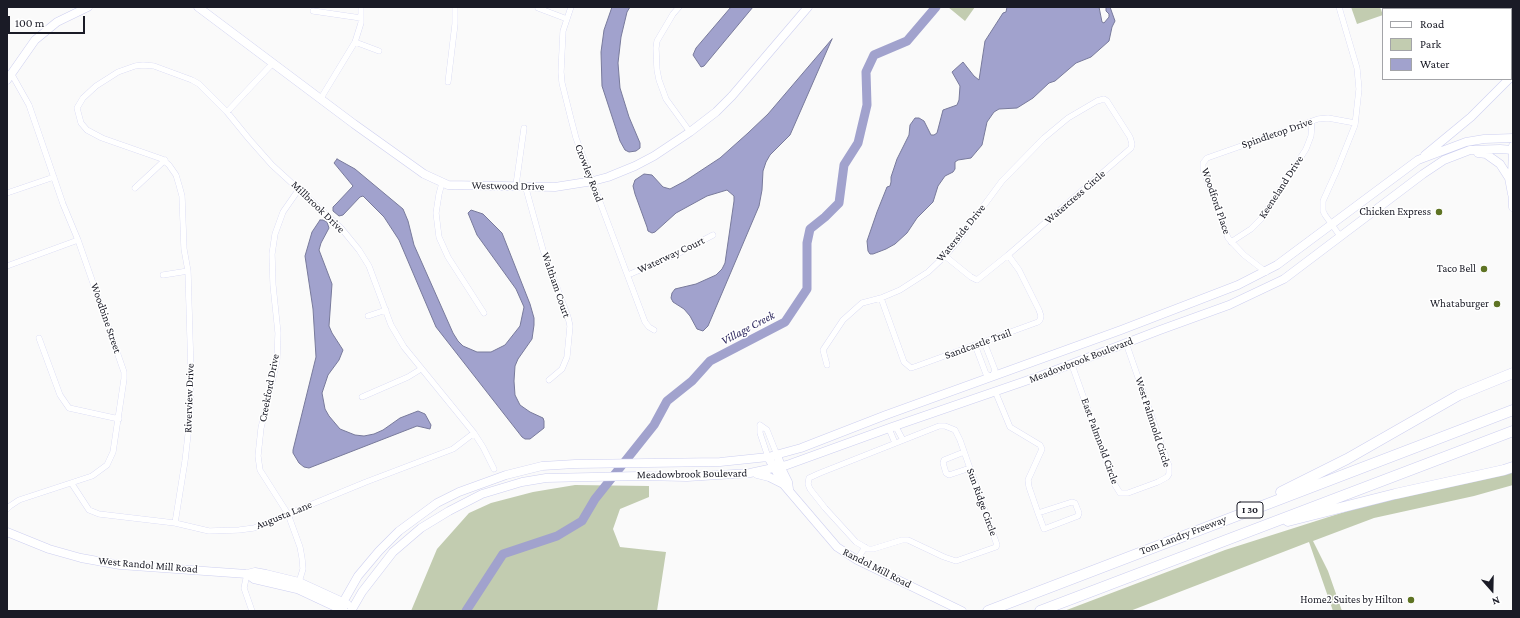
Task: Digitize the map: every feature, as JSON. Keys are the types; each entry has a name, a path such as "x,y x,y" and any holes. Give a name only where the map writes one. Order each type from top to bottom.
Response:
{"highway":[{"path":"1234,516 1347,459 1460,395 1513,374"},
{"name":"Tom Landry Freeway","path":"988,611 1513,410"},
{"name":"Tom Landry Freeway","path":"1040,611 1513,430"},
{"path":"1239,534 1395,494 1513,467"}],"main road":[{"path":"9,76 36,40 57,22 88,7"},
{"name":"Westwood Drive","path":"198,7 354,124 424,174 442,183 448,184 470,186 520,185 555,187 608,177 635,166 654,156 690,132 716,112 732,96 808,7"},
{"path":"1418,160 1471,117 1507,80"},
{"name":"Meadowbrook Boulevard","path":"768,457 801,448 886,415 1121,330 1238,285 1266,272 1282,262 1330,224 1374,194 1418,160 1466,142 1484,140 1513,140"},
{"path":"1513,140 1513,207"},
{"name":"Meadowbrook Boulevard","path":"352,609 362,592 393,552 421,528 449,511 482,494 522,482 546,478 583,476 687,476 750,473 778,468 1072,365 1126,343 1229,305 1284,279 1428,170 1444,160 1465,152 1500,149 1513,150"},
{"path":"1465,152 1486,154 1499,163 1509,178 1512,194"},
{"path":"1266,272 1273,284"},
{"path":"1121,330 1126,343"},
{"path":"992,377 995,391"},
{"name":"Randol Mill Road","path":"777,454 778,468"},
{"path":"341,608 358,576 378,551 399,531 437,503 459,492 506,475 542,466 621,463 720,462 768,457"},
{"name":"Randol Mill Road","path":"768,457 778,468 787,487 810,518 837,547 857,560 962,611"},
{"path":"750,473 770,477 787,487"},
{"name":"West Randol Mill Road","path":"7,532 49,549 81,558 120,565 246,574 255,572 266,574 299,582 341,608"},
{"name":"West Randol Mill Road","path":"246,574 254,579 297,589 341,608 352,609"}],"street":[{"path":"321,98 355,42 361,18 361,7"},
{"path":"448,82 455,24 455,7"},
{"name":"Crowley Road","path":"571,7 563,31 561,72 562,84 576,138 645,322 654,330"},
{"path":"679,7 673,14 657,41 657,70 666,99 690,132"},
{"path":"1339,7 1358,76 1358,102 1355,123 1323,201 1323,211 1330,224 1340,236"},
{"path":"538,8 567,19"},
{"path":"313,10 361,18"},
{"path":"355,42 378,51"},
{"path":"227,112 273,63"},
{"name":"Millbrook Drive","path":"165,160 90,132 82,123 77,108 80,101 96,86 118,72 135,66 144,65 154,66 192,80 216,100 272,165 341,228 359,250 372,274 391,325 404,347 474,433 494,469"},
{"name":"Woodbine Street","path":"7,509 19,500 72,484 92,476 107,465 113,452 123,391 124,372 29,105 9,76"},
{"name":"Watercress Circle","path":"945,256 977,280 1008,256 1130,148 1132,144 1130,137 1106,100"},
{"name":"Waterside Drive","path":"826,365 824,350 843,320 862,303 881,298 900,290 928,272 945,256 1002,181 1044,138 1068,118 1097,101 1106,100"},
{"name":"Spindletop Drive","path":"1203,162 1207,158 1312,121 1328,118 1355,123"},
{"name":"Keeneland Drive","path":"1231,242 1251,229 1261,219 1306,149 1311,136 1312,121"},
{"path":"520,185 524,128"},
{"path":"134,188 165,160"},
{"name":"Riverview Drive","path":"165,160 176,175 182,196 184,249 188,271 191,372 190,417 185,461 175,523"},
{"name":"Woodford Place","path":"1203,162 1203,169 1226,233 1231,242 1244,255 1266,272"},
{"path":"7,193 54,177"},
{"path":"442,183 436,213 439,237 448,257 484,313"},
{"name":"Waltham Court","path":"520,185 570,326 567,357 562,369 549,380"},
{"name":"Creekford Drive","path":"299,189 283,212 275,234 272,254 273,285 278,332 277,361 261,428 258,456 260,470 288,514 300,547 303,569 299,582"},
{"name":"Waterway Court","path":"628,275 677,254 713,235"},
{"path":"7,266 78,240"},
{"name":"Sandcastle Trail","path":"881,298 904,362 912,368 1038,322 1041,316 1021,276 1008,256"},
{"path":"163,275 188,271"},
{"path":"368,316 386,310"},
{"path":"39,338 60,395 69,408 119,419"},
{"path":"975,345 986,374 992,377 995,370 984,342"},
{"name":"West Palmnold Circle","path":"1126,343 1170,471 1166,477 1144,488"},
{"name":"East Palmnold Circle","path":"1072,365 1115,485 1120,493 1123,494 1144,488"},
{"path":"362,397 401,380 421,369"},
{"path":"995,391 1010,427 1040,445 1042,448 1028,480 1028,487 1038,513 1044,528 1078,516 1079,513 1075,503 1072,502 1038,513"},
{"name":"Randol Mill Road","path":"768,457 760,433 760,425 767,430 777,454"},
{"name":"Sun Ridge Circle","path":"939,426 950,427 955,430 997,544 996,547 956,561 908,540 902,540 873,549 865,547 856,542 810,489 808,484 809,478 903,440 939,426"},
{"path":"895,443 890,432 892,427 898,429 903,440"},
{"name":"Augusta Lane","path":"72,484 89,510 99,514 175,523 209,531 239,530 254,528 366,482 453,449 474,433"},
{"path":"964,452 944,460 943,463 946,473 949,475 970,468"},
{"path":"857,560 865,547"},
{"path":"246,574 244,588 252,611"}],"green space":[{"path":"948,7 975,7 965,21"},
{"path":"1351,7 1380,7 1382,15 1357,24"},
{"path":"1513,472 1513,485 1474,496 1374,518 1313,541 1328,571 1342,611 1333,611 1309,542 1130,611 1064,611 1225,550 1382,500"},
{"path":"575,485 649,486 649,497 620,509 613,529 620,547 666,552 657,611 411,611 437,549 469,513 491,503 533,492"}],"water":[{"path":"612,7 630,7 627,12 621,37 618,63 620,88 629,117 640,143 640,148 636,151 629,152 625,150 620,141 602,86 601,52 604,30"},
{"path":"731,7 753,7 704,66 701,67 693,55 696,48"},
{"path":"1007,7 1099,7 1102,22 1104,23 1109,17 1106,7 1110,7 1115,21 1109,41 1091,57 1076,63 1055,81 1049,83 1033,98 1017,108 999,109 994,112 987,122 982,145 971,158 958,160 955,162 955,169 953,172 945,176 938,186 933,202 917,218 907,233 895,244 886,249 870,254 868,251 867,241 887,187 890,186 891,177 897,159 909,135 910,125 915,118 919,118 924,121 931,135 937,133 943,110 957,105 959,100 960,86 952,72 963,62 979,80 985,41 1003,13 1006,12"},
{"path":"832,39 790,135 770,155 766,162 763,171 759,206 708,326 703,331 697,329 690,316 684,309 673,302 671,298 672,293 675,289 696,284 716,275 722,269 725,263 734,196 727,190 707,196 676,213 652,233 648,231 635,194 633,186 635,180 644,174 652,175 663,187 670,189 720,158 768,114"},
{"path":"337,159 355,169 403,209 408,221 414,245 453,333 463,346 477,352 491,352 505,345 520,326 524,307 516,289 477,235 468,213 471,210 483,214 502,233 534,318 532,339 515,366 514,381 515,395 520,405 543,418 544,421 544,428 530,439 525,439 522,437 436,327 399,240 384,217 363,196 360,197 343,215 339,216 333,211 333,207 353,186 334,163"},
{"path":"320,220 327,222 329,228 319,250 332,284 329,326 343,350 339,360 328,375 322,393 325,409 340,429 355,435 364,436 374,434 383,430 400,418 418,411 425,414 431,425 430,429 417,426 309,468 304,467 299,463 293,453 293,450 316,357 313,309 305,256 312,232"}],"waterway":[{"name":"Village Creek","path":"466,611 503,554 557,536 582,521 595,499 654,425 667,401 692,381 710,361 785,322 807,289 807,243 810,229 839,203 844,165 858,143 867,105 866,72 874,55 907,41 936,7"}],"place":[{"name":"Chicken Express","path":"1439,212"},
{"name":"Taco Bell","path":"1484,269"},
{"name":"Whataburger","path":"1497,304"},
{"name":"Home2 Suites by Hilton","path":"1411,600"}]}
